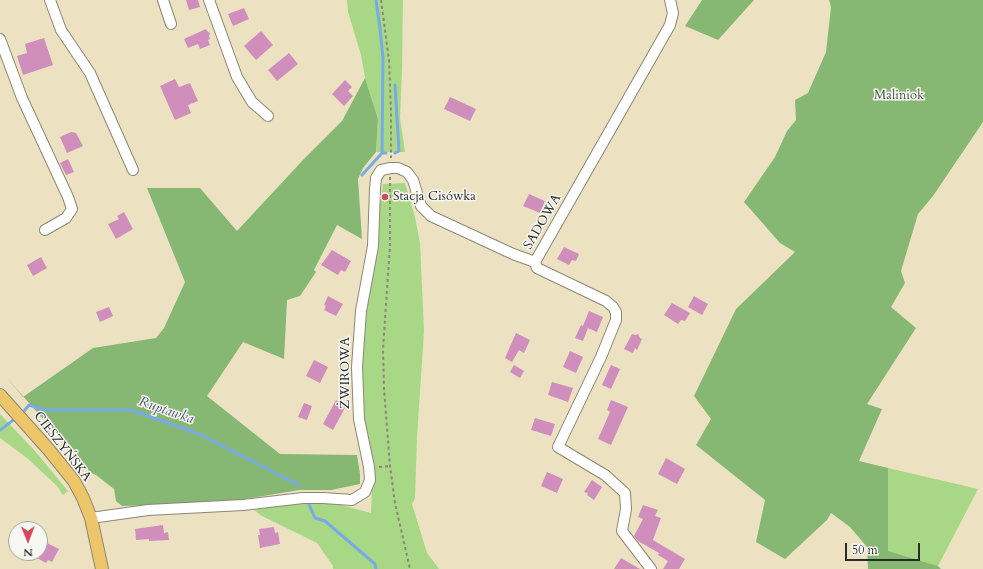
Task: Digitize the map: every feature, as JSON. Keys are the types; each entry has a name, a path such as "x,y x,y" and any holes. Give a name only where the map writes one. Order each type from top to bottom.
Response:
{"main road":[{"name":"CIESZYŃSKA","path":"0,395 49,450 74,481 91,518 102,569"}],"street":[{"path":"50,0 61,30 90,73 133,170"},
{"path":"163,0 171,24"},
{"path":"209,0 237,77 252,102 268,116"},
{"name":"SADOWA","path":"651,569 622,531 626,509 625,493 605,475 558,447 601,357 616,320 616,312 606,301 537,268 535,262 670,25 673,13 670,0"},
{"path":"0,39 22,98 68,197 72,209 66,218 45,230"},
{"path":"391,168 398,168 407,172 413,180 421,206 431,216 513,254 535,262"},
{"name":"ŻWIROWA","path":"91,518 148,510 243,505 303,498 352,500 365,492 370,480 359,419 357,367 361,311 373,246 374,189 376,178 380,170 391,168"}],"path":[{"path":"381,0 387,36 390,79 391,168 390,245 383,350 384,389 389,459 395,503 410,569"}],"green space":[{"path":"347,0 403,0 400,118 405,152 376,152 378,119 365,78 361,55 348,12"},
{"path":"702,0 754,0 718,40 685,26"},
{"name":"Maliniok","path":"829,0 983,0 983,122 933,196 918,214 901,271 905,283 891,307 916,328 867,404 882,409 859,461 888,468 888,551 938,566 941,569 868,569 867,547 850,527 831,513 827,520 785,559 756,542 765,500 696,445 711,419 694,396 736,309 795,252 780,243 744,202 775,157 787,131 796,120 795,100 808,93 826,52 831,7"},
{"path":"365,78 378,119 376,152 363,168 358,179 362,239 337,225 314,270 316,272 300,296 287,300 284,359 243,342 207,396 280,454 357,455 360,484 331,490 300,490 220,503 122,506 116,501 114,489 96,475 91,473 23,397 93,348 156,338 164,328 185,282 147,188 200,188 237,231 302,161 342,121"},
{"path":"405,183 415,217 420,243 424,331 417,437 415,498 412,504 427,553 439,569 333,569 333,566 317,543 262,516 254,510 301,502 330,502 371,513 372,488 361,401 360,345 383,184"},
{"path":"0,414 35,451 68,491 63,495 57,486 27,458 0,438"},
{"path":"888,468 978,489 938,566 887,551"}],"building":[{"path":"186,0 198,0 200,7 189,10"},
{"path":"244,8 249,19 233,26 228,14"},
{"path":"206,29 210,33 210,39 208,40 210,45 200,49 198,44 188,48 184,39"},
{"path":"261,31 273,45 256,60 244,46"},
{"path":"44,38 53,65 23,75 17,56 27,53 25,44"},
{"path":"289,53 298,64 277,81 268,70"},
{"path":"175,79 179,87 190,83 198,101 188,105 191,113 175,120 160,86"},
{"path":"345,80 352,87 348,91 353,96 344,106 332,94"},
{"path":"450,97 476,109 470,121 444,109"},
{"path":"71,132 76,133 83,146 67,153 60,137"},
{"path":"68,159 74,172 66,175 60,163"},
{"path":"529,194 545,201 540,213 523,206"},
{"path":"124,212 133,229 116,239 108,224 119,219 117,216"},
{"path":"564,247 579,254 576,261 572,260 569,265 557,259"},
{"path":"332,250 351,261 345,272 341,270 338,275 321,265"},
{"path":"41,257 47,268 33,276 27,265"},
{"path":"328,296 343,304 336,316 324,310 326,306 324,305"},
{"path":"694,296 708,304 702,315 688,307"},
{"path":"672,303 690,313 685,321 681,320 678,324 664,315"},
{"path":"109,307 113,316 100,322 96,312"},
{"path":"589,311 603,317 597,332 583,326"},
{"path":"581,325 588,328 583,341 575,338"},
{"path":"516,333 530,340 524,353 519,350 512,362 505,358"},
{"path":"632,334 638,334 642,339 637,350 635,348 633,353 624,349"},
{"path":"570,351 583,357 576,373 563,367"},
{"path":"314,360 328,367 320,383 306,376"},
{"path":"514,365 524,371 520,378 510,372"},
{"path":"611,365 620,369 611,389 602,385"},
{"path":"552,382 573,388 568,402 548,395"},
{"path":"336,400 346,406 333,430 323,424"},
{"path":"611,400 628,407 611,445 598,439 610,412 607,410"},
{"path":"304,403 312,406 307,420 298,417"},
{"path":"535,418 555,424 551,436 531,430"},
{"path":"666,458 685,469 677,484 658,474"},
{"path":"547,472 563,479 557,493 541,486"},
{"path":"592,480 602,487 594,500 587,495 588,493 584,492"},
{"path":"643,505 658,510 655,516 661,518 653,540 685,559 679,569 663,569 668,561 658,555 659,553 638,541 634,536 643,519 638,517"},
{"path":"163,525 164,533 168,532 169,540 136,540 135,529"},
{"path":"274,527 275,533 278,532 280,544 260,548 258,535 260,535 259,529"},
{"path":"48,544 59,549 52,562 48,560"},
{"path":"621,558 640,569 614,569"}],"waterway":[{"path":"376,0 383,59 382,153"},
{"path":"395,85 399,151 395,153"},
{"path":"362,175 382,153 386,153"},
{"name":"Ruptawka","path":"21,415 29,405 44,410 131,410 199,434 299,485"},
{"name":"Ruptawka","path":"0,430 16,418"},
{"name":"Ruptawka","path":"307,500 315,518 325,521 375,564 376,569"}],"place":[{"name":"Stacja Cisówka","path":"385,197"}]}
